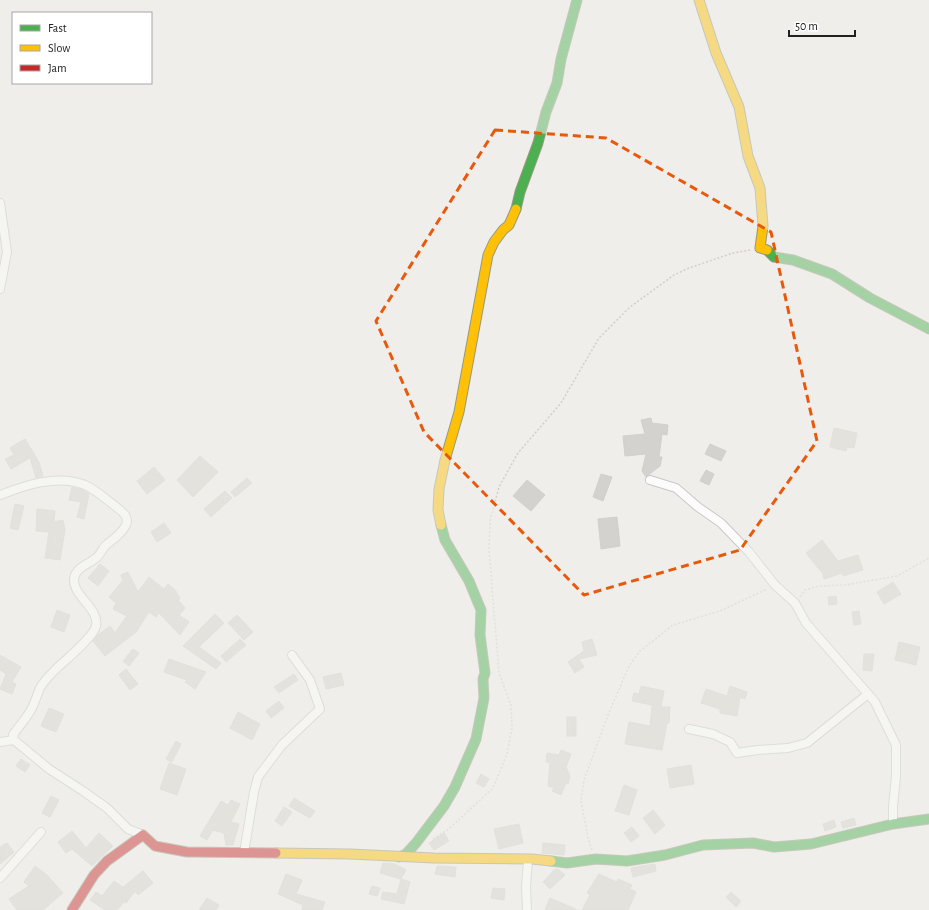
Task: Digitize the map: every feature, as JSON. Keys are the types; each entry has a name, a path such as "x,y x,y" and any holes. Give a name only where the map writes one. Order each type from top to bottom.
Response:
{"street":[{"path":"399,857 406,854 416,843 440,813 452,794 476,739 481,718 484,698 483,679 485,673 480,635 481,610 472,587 445,540 438,510 440,489 445,460 459,412 484,278 486,258 496,237 503,228 509,225 517,207 520,192 538,143 546,112 555,89 577,0"},
{"path":"699,0 716,53 739,107 748,156 760,188 763,226 760,248 766,249 774,257 793,260 832,274 870,298 929,329"},
{"path":"0,203 7,252 0,288"},
{"path":"650,480 676,488 698,507 721,523 749,552 775,585 795,603 806,623 874,702 896,745 896,776 892,806 893,824"},
{"path":"0,494 51,481 74,482 86,486 102,495 124,513 127,518 127,522 121,533 106,546 96,558 76,572 74,577 75,586 95,614 96,626 85,640 40,687 31,709 13,735 14,740 49,769 107,808 128,829 143,835 155,846 187,852 350,854 434,858 528,859 567,863 596,859 627,861 665,855 703,845 729,843 774,847 811,844 893,824 929,819"},
{"path":"244,853 258,776 282,745 320,709 310,680 292,655"},
{"path":"689,729 713,734 730,742 737,753 788,748 807,742 868,694"},
{"path":"0,742 14,740"},
{"path":"0,878 41,832"},
{"path":"72,910 94,875 107,861 143,835"},
{"path":"527,910 526,886 528,859"}],"path":[{"path":"431,840 449,829 493,788 507,754 512,728 511,705 499,673 489,550 490,521 499,487 518,453 561,403 598,338 630,307 674,275 689,268 732,254 766,249"},
{"path":"795,603 806,590 819,586 845,585 897,576 929,558"},
{"path":"596,859 588,838 582,801 584,780 608,715 629,666 640,650 673,625 720,611 775,585"}],"highlighted area":[{"path":"495,130 606,138 771,232 817,441 740,550 584,595 424,432 376,321"}],"building":[{"path":"651,418 652,423 668,425 667,435 662,434 659,457 662,457 660,466 646,477 642,471 646,454 625,456 623,436 645,434 641,420"},
{"path":"834,428 857,433 854,448 847,447 846,451 830,447"},
{"path":"25,439 39,462 43,476 36,478 30,458 11,469 5,459 14,455 10,448"},
{"path":"710,444 726,451 721,461 705,454"},
{"path":"200,456 218,472 193,497 177,480"},
{"path":"154,467 165,480 147,494 137,481"},
{"path":"706,470 714,474 709,485 700,481"},
{"path":"601,474 612,477 603,501 593,497"},
{"path":"247,478 252,483 235,497 231,492"},
{"path":"527,480 545,495 531,511 513,496"},
{"path":"72,487 83,490 89,494 84,519 77,517 81,502 69,500"},
{"path":"225,491 232,498 211,517 204,509"},
{"path":"15,504 24,506 18,530 10,528"},
{"path":"37,509 55,511 54,522 63,520 65,530 60,560 45,558 49,532 36,531"},
{"path":"617,517 620,546 601,549 598,519"},
{"path":"164,523 171,533 157,542 151,532"},
{"path":"822,540 838,561 858,555 863,570 843,576 843,573 824,579 823,574 806,553"},
{"path":"100,564 109,571 98,586 88,578"},
{"path":"128,572 138,592 149,577 164,589 168,584 176,591 180,599 178,600 185,608 179,615 189,622 180,635 159,613 156,617 149,612 136,632 105,656 93,641 110,626 115,633 127,616 113,609 116,603 109,597 123,580 121,575"},
{"path":"893,582 901,594 884,604 877,592"},
{"path":"836,596 837,604 829,605 828,597"},
{"path":"57,610 70,615 64,632 51,627"},
{"path":"859,611 861,624 854,625 852,612"},
{"path":"215,614 224,623 199,647 221,663 216,669 183,646"},
{"path":"237,615 253,632 244,640 228,623"},
{"path":"240,639 246,645 226,662 221,656"},
{"path":"592,639 597,655 579,659 584,667 575,673 568,662 584,651 582,642"},
{"path":"899,642 920,647 916,665 895,660"},
{"path":"133,649 139,653 129,666 123,661"},
{"path":"864,654 874,654 872,671 863,670"},
{"path":"0,655 21,667 12,682 16,684 12,694 0,689 6,674 0,670"},
{"path":"169,659 206,672 195,689 185,682 187,680 164,672"},
{"path":"126,669 138,684 130,690 119,675"},
{"path":"341,673 344,685 326,689 323,677"},
{"path":"294,674 298,680 279,693 274,687"},
{"path":"641,686 664,691 661,707 670,707 669,723 667,723 662,750 625,744 629,722 650,726 652,705 632,701 634,693 639,694"},
{"path":"730,686 747,692 745,699 740,697 737,716 720,713 720,709 701,703 706,689 727,696"},
{"path":"279,701 284,708 271,718 266,711"},
{"path":"49,708 64,714 56,732 41,726"},
{"path":"238,712 260,724 252,740 230,728"},
{"path":"567,717 576,717 576,736 567,736"},
{"path":"176,741 181,744 172,762 166,759"},
{"path":"561,750 571,754 566,767 570,776 568,784 566,783 561,795 552,791 554,788 548,786 550,763 546,762 547,753 559,755"},
{"path":"21,759 30,765 25,772 16,766"},
{"path":"169,763 186,769 177,795 160,789"},
{"path":"691,765 694,784 670,788 667,769"},
{"path":"481,774 489,779 484,787 476,783"},
{"path":"624,785 637,790 629,815 615,811"},
{"path":"51,796 59,800 50,817 42,813"},
{"path":"294,798 315,811 310,818 289,806"},
{"path":"231,800 240,804 231,822 239,824 233,845 226,845 224,833 213,830 207,840 200,836 221,801 228,805"},
{"path":"284,807 292,812 282,826 275,821"},
{"path":"653,810 665,825 655,834 643,818"},
{"path":"854,818 856,825 843,828 841,822"},
{"path":"834,820 836,827 825,831 823,824"},
{"path":"519,824 523,843 499,849 494,829"},
{"path":"632,827 639,836 631,842 624,833"},
{"path":"72,831 86,848 99,833 113,846 92,866 72,849 66,853 58,842"},
{"path":"444,833 449,841 434,850 429,843"},
{"path":"7,843 14,852 0,864 0,847"},
{"path":"543,843 565,845 564,855 542,853"},
{"path":"383,863 395,864 406,870 401,879 380,873"},
{"path":"655,864 656,871 633,877 631,868"},
{"path":"35,866 47,875 63,893 43,910 17,910 9,899 29,886 24,882"},
{"path":"437,866 456,867 455,877 435,874"},
{"path":"555,869 559,870 565,875 550,889 543,882"},
{"path":"143,871 153,883 138,895 135,891 126,903 124,902 117,910 105,910 90,900 96,892 102,896 114,881 123,887"},
{"path":"286,874 302,880 296,894 325,902 322,910 302,910 303,905 278,894"},
{"path":"599,874 617,882 618,879 632,885 630,889 636,892 628,910 582,910 590,895 587,893"},
{"path":"401,879 410,882 404,904 381,899 383,892 397,894"},
{"path":"372,886 380,888 377,896 369,894"},
{"path":"493,888 505,889 504,900 491,898"},
{"path":"731,892 741,901 736,907 726,897"},
{"path":"207,898 219,905 216,910 199,910"},
{"path":"550,898 578,910 545,910"}],"traffic: fast":[{"path":"516,209 520,192 538,143 546,112 557,83 561,59 577,0"},
{"path":"767,250 774,257 793,260 832,274 870,298 929,329"},
{"path":"399,857 406,854 416,843 444,806 455,787 476,739 484,698 483,679 485,673 480,635 481,610 469,581 445,540 441,525"},
{"path":"551,861 567,863 596,859 627,861 665,855 703,845 753,843 774,847 811,844 893,824 929,819"}],"traffic: slow":[{"path":"699,0 716,53 739,107 748,156 760,188 763,226 760,248 767,250"},
{"path":"441,525 438,510 439,489 445,460 459,412 488,255 494,242 509,225 516,209"},
{"path":"276,853 350,854 434,858 532,859 551,861"}],"traffic: jam":[{"path":"72,910 94,875 107,861 143,835 155,846 187,852 276,853"}]}
